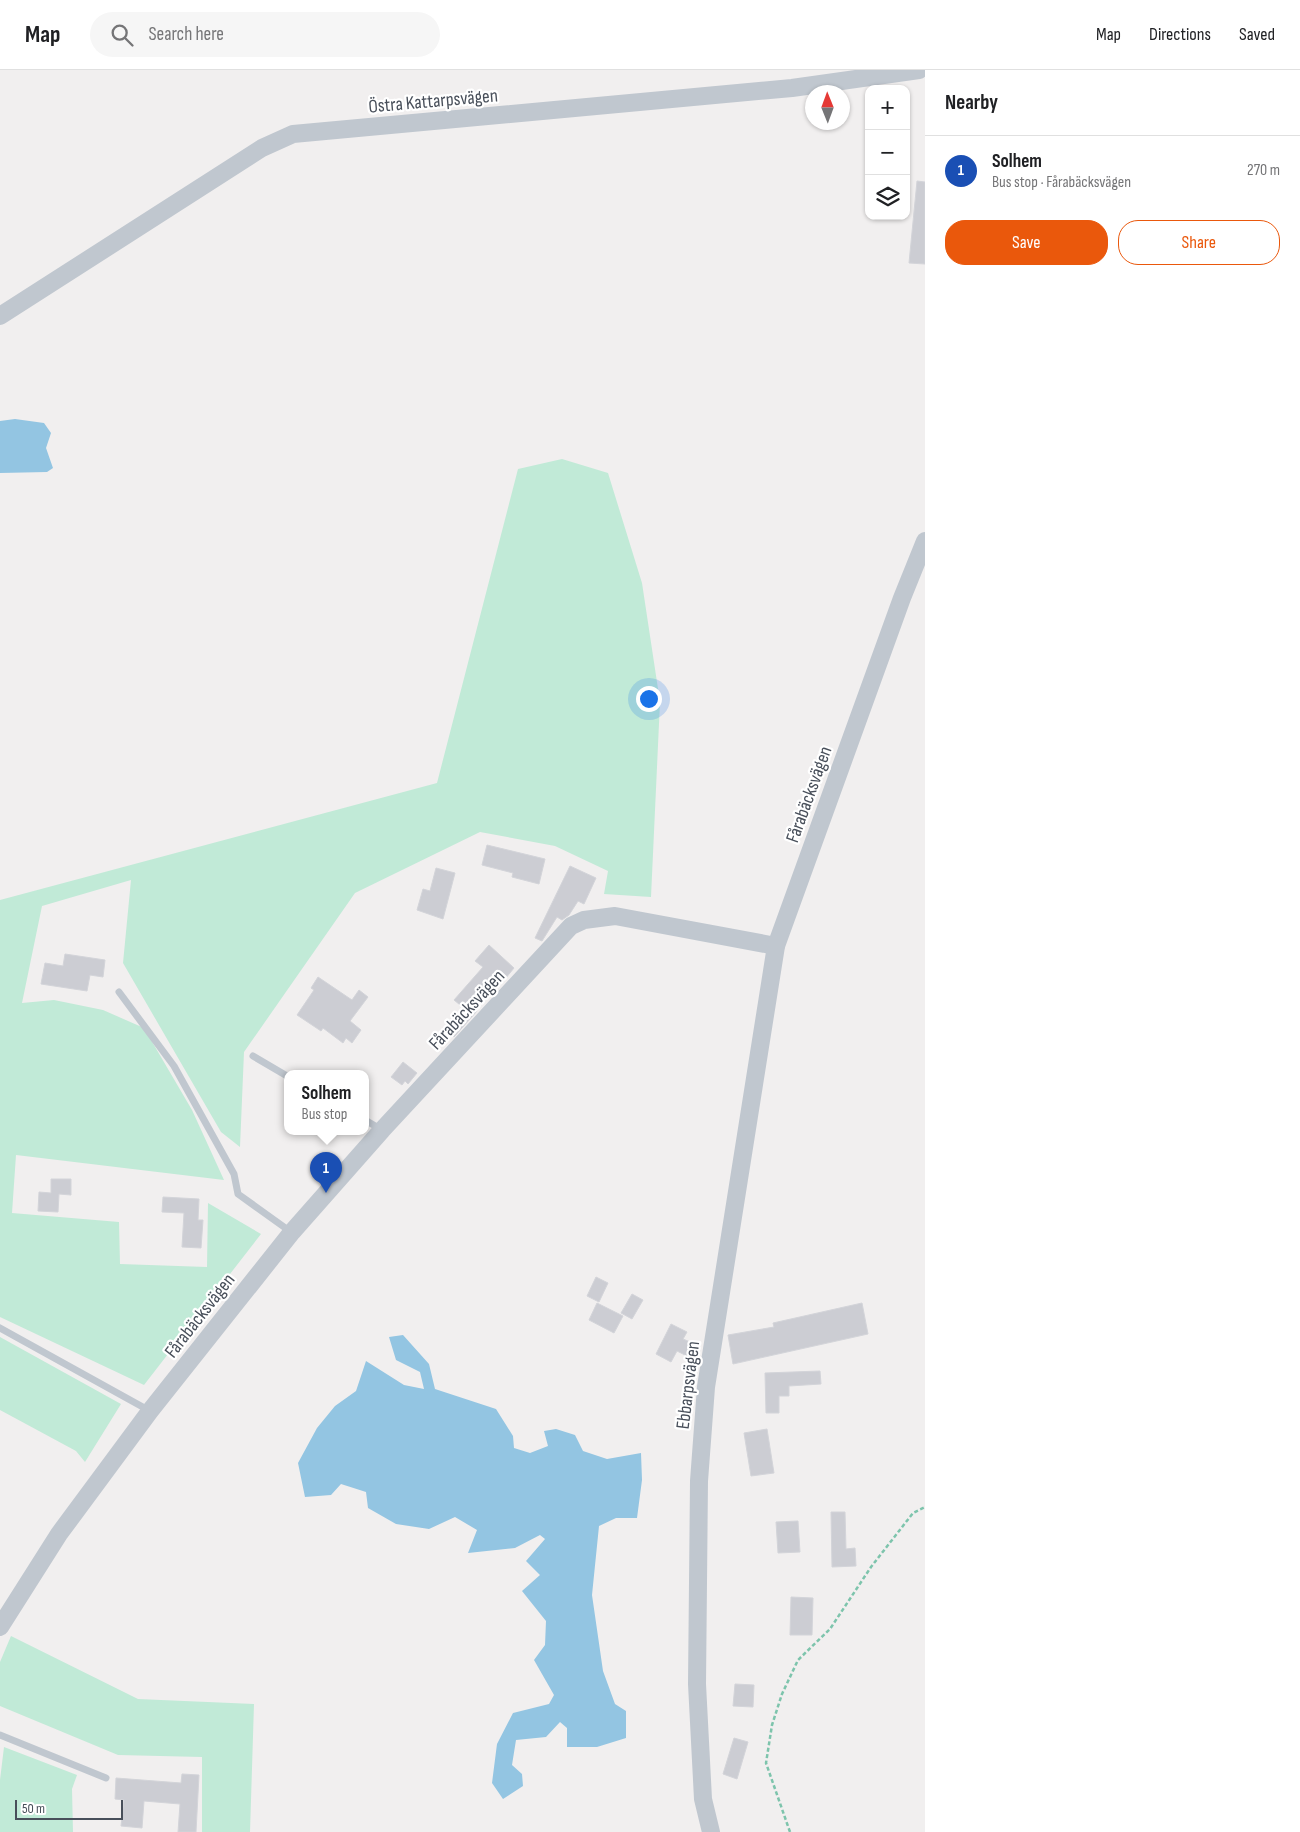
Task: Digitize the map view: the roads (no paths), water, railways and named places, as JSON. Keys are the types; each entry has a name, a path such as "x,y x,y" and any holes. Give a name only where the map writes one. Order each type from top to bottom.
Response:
{"street":[{"name":"Östra Kattarpsvägen","path":"0,316 262,148 294,134 792,88 919,70"},
{"name":"Fårabäcksvägen","path":"0,1627 59,1534 150,1411 292,1232 382,1130 571,926 584,920 615,916 776,946 902,598 925,541"},
{"name":"Ebbarpsvägen","path":"711,1832 703,1799 697,1684 698,1481 706,1387 776,946"}],"lane":[{"path":"119,992 174,1066 234,1174 238,1194 292,1232"},
{"path":"253,1056 284,1074"},
{"path":"369,1122 382,1130"},
{"path":"0,1328 150,1411"},
{"path":"0,1735 106,1778"}],"water":[{"path":"15,419 44,423 51,433 46,448 53,468 47,472 0,473 0,421"},
{"path":"403,1335 429,1364 435,1389 496,1409 513,1436 514,1448 530,1453 548,1446 544,1431 556,1429 575,1435 583,1451 607,1459 641,1453 642,1480 637,1518 616,1518 599,1526 592,1595 603,1671 615,1704 626,1711 626,1738 597,1747 567,1747 567,1728 560,1722 546,1737 516,1740 512,1765 522,1774 523,1786 503,1799 492,1783 497,1744 513,1713 549,1704 554,1695 534,1660 545,1645 546,1621 522,1591 540,1575 526,1561 545,1539 540,1535 515,1548 468,1553 477,1530 455,1517 429,1529 396,1524 368,1508 366,1492 341,1484 331,1495 305,1497 298,1463 317,1428 335,1406 356,1391 366,1361 404,1385 424,1389 420,1372 396,1360 389,1337"}],"place":[{"name":"Solhem","path":"326,1193"}]}
